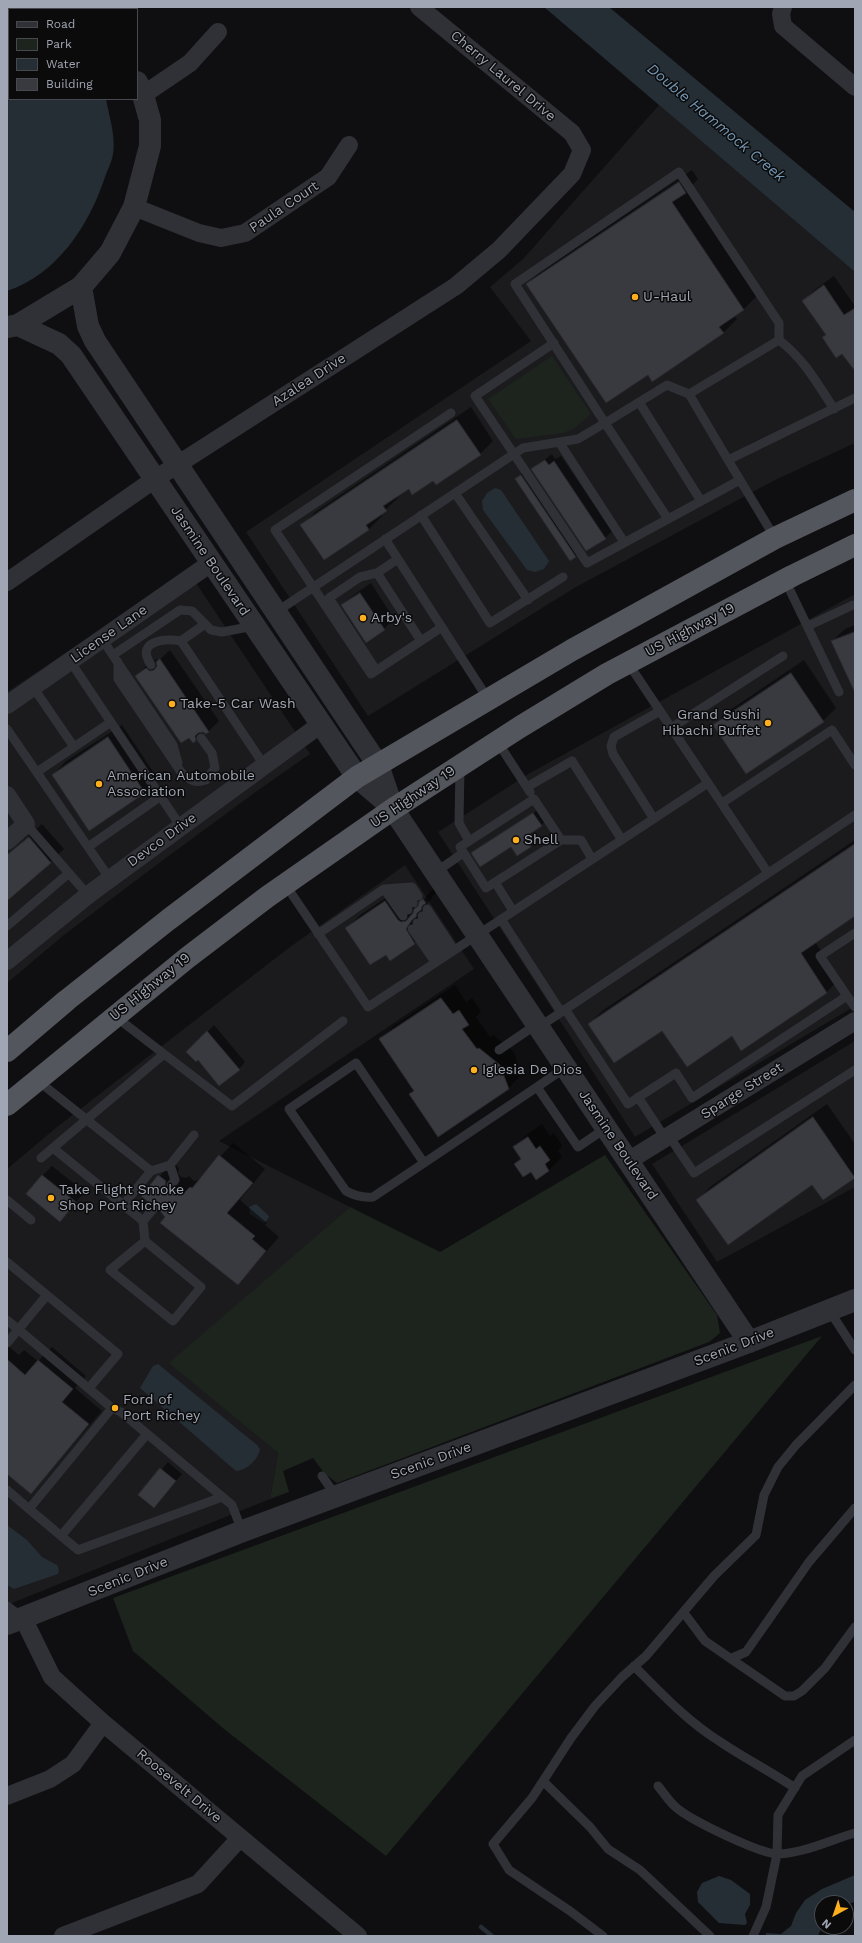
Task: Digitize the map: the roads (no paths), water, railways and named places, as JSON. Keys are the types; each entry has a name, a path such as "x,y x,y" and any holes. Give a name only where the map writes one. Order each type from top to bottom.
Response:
{"highway":[{"path":"7,1051 67,1000 168,920 357,777 578,646 775,538 855,500"},
{"name":"US Highway 19","path":"7,1105 114,1016 187,958 285,884 393,809 497,741 628,663 785,579 853,549"}],"street":[{"name":"Cherry Laurel Drive","path":"420,7 572,133 582,150"},
{"path":"783,7 781,14 783,26 855,87"},
{"path":"140,88 190,63 218,32"},
{"name":"Jasmine Boulevard","path":"12,326 81,288 110,253 134,207 150,146 150,120 140,88"},
{"name":"Paula Court","path":"134,207 199,233 221,238 245,233 328,177 349,145"},
{"name":"Azalea Drive","path":"7,582 155,479 456,286 499,250 572,174 582,150"},
{"name":"Jasmine Boulevard","path":"81,288 88,326 95,341 378,765 393,809"},
{"name":"Jasmine Boulevard","path":"12,326 59,344 71,355 357,777 393,809 749,1342"},
{"name":"License Lane","path":"7,705 211,563"},
{"path":"254,626 276,612"},
{"name":"Devco Drive","path":"7,961 88,895 321,724"},
{"path":"7,841 26,824 8,801"},
{"name":"Sparge Street","path":"628,1161 855,1021"},
{"name":"Scenic Drive","path":"12,1616 749,1342 855,1300"},
{"name":"Roosevelt Drive","path":"12,1616 52,1677 103,1723 358,1936"},
{"path":"7,1796 50,1779 72,1764 103,1723"},
{"path":"63,1936 198,1884 240,1838"}],"lane":[{"path":"668,519 515,284 679,172 779,323 779,340"},
{"path":"689,394 779,340"},
{"path":"779,340 795,352 834,409"},
{"path":"554,343 475,396 587,563 740,480"},
{"path":"276,612 522,448 578,439 667,385 689,394 775,538"},
{"path":"728,460 855,398"},
{"path":"639,402 701,500"},
{"path":"442,627 370,674 274,530 451,413"},
{"path":"559,442 624,542"},
{"path":"455,493 528,600"},
{"path":"421,515 490,624 563,577"},
{"path":"385,539 488,699"},
{"path":"376,670 329,598 360,577 377,573 398,559"},
{"path":"377,573 421,641"},
{"path":"785,579 839,692"},
{"path":"808,626 853,605"},
{"path":"116,659 180,610 192,610 211,630 222,632 254,626"},
{"path":"152,664 147,658 146,651 150,645 158,640 168,639 181,641 205,624"},
{"path":"102,639 173,745 180,772 192,782 206,780 215,768 214,760 201,738"},
{"path":"181,641 264,765"},
{"path":"671,728 783,656"},
{"path":"70,661 181,827"},
{"path":"628,663 768,873"},
{"path":"33,687 74,747"},
{"path":"654,819 613,754 611,746 614,737 660,711"},
{"path":"37,772 111,722"},
{"path":"7,728 110,879"},
{"path":"722,803 832,730 855,766"},
{"path":"497,741 561,840"},
{"path":"526,787 572,761 622,840"},
{"path":"460,765 459,823 469,840"},
{"path":"285,884 368,1007 477,934 708,784"},
{"path":"88,847 161,796"},
{"path":"534,799 460,847 486,888 561,840 580,840 592,859"},
{"path":"499,1050 563,1010 855,815"},
{"path":"26,824 88,895"},
{"path":"436,872 463,853"},
{"path":"7,926 69,873"},
{"path":"495,882 513,911"},
{"path":"318,934 394,888 412,887 410,906 394,888"},
{"path":"444,956 419,919 444,956"},
{"path":"501,919 628,1104 676,1073 692,1098 847,996"},
{"path":"855,933 820,956 855,1007"},
{"path":"114,1016 232,1106 343,1021"},
{"path":"41,1158 164,1054"},
{"path":"424,1163 356,1063 289,1109 346,1191 364,1198 373,1197 424,1163 537,1086 566,1067"},
{"path":"638,1097 694,1173 855,1070"},
{"path":"37,1080 151,1170"},
{"path":"537,1086 578,1147 606,1128"},
{"path":"123,1205 151,1170 170,1165 194,1135"},
{"path":"53,1148 143,1221"},
{"path":"170,1165 175,1180 171,1185"},
{"path":"7,1200 30,1220"},
{"path":"145,1241 110,1270 173,1321 201,1287 145,1241 143,1221 154,1207"},
{"path":"7,1262 118,1354 89,1388"},
{"path":"7,1343 47,1295"},
{"path":"829,1310 855,1350"},
{"path":"7,1320 112,1408 121,1412 232,1505 242,1531"},
{"path":"603,1936 570,1910 510,1870 493,1844 532,1798 595,1706 634,1666 646,1656 714,1576 756,1535 764,1495 778,1467 796,1445 855,1385"},
{"path":"29,1509 112,1408"},
{"path":"61,1536 147,1434"},
{"path":"322,1476 336,1496"},
{"path":"7,1490 78,1550 222,1497"},
{"path":"732,1658 746,1652 809,1562 855,1508"},
{"path":"684,1613 705,1641 732,1658 785,1696 794,1696 802,1691 825,1668 855,1627"},
{"path":"746,1652 746,1668"},
{"path":"634,1666 698,1726 719,1742 795,1788"},
{"path":"753,1936 766,1907 777,1854 778,1815 802,1776 855,1740"},
{"path":"543,1781 590,1827 608,1849 640,1870 710,1936"},
{"path":"658,1786 676,1808 692,1819 723,1834 777,1854 804,1850 855,1832"}],"water":[{"name":"Double Hammock Creek","path":"544,7 609,7 855,212 855,272"},
{"path":"8,39 8,100 106,100 113,133 114,147 112,159 90,213 69,246 42,273 7,291"},
{"path":"495,488 501,490 549,561 544,569 535,572 527,570 483,510 482,501 487,493"},
{"path":"256,1204 269,1216 264,1223 250,1214 249,1207"},
{"path":"158,1364 257,1445 260,1449 259,1453 251,1464 244,1469 236,1471 140,1388 153,1366"},
{"path":"7,1525 27,1540 42,1557 57,1565 59,1570 58,1574 14,1589 7,1585"},
{"path":"855,1875 855,1902 854,1895 814,1895 814,1935 818,1936 766,1936 766,1933 781,1934 791,1926 796,1913 805,1900 822,1889"},
{"path":"719,1876 731,1880 750,1894 750,1905 745,1914 747,1923 745,1925 719,1923 698,1902 697,1892 702,1883"}],"waterway":[{"path":"481,1927 492,1936"}],"place":[{"name":"U-Haul","path":"635,297"},
{"name":"Arby's","path":"363,618"},
{"name":"Take-5 Car Wash","path":"172,704"},
{"name":"Grand Sushi Hibachi Buffet","path":"768,723"},
{"name":"American Automobile Association","path":"99,784"},
{"name":"Shell","path":"516,840"},
{"name":"Iglesia De Dios","path":"474,1070"},
{"name":"Take Flight Smoke Shop Port Richey","path":"51,1198"},
{"name":"Ford of Port Richey","path":"115,1408"}]}
